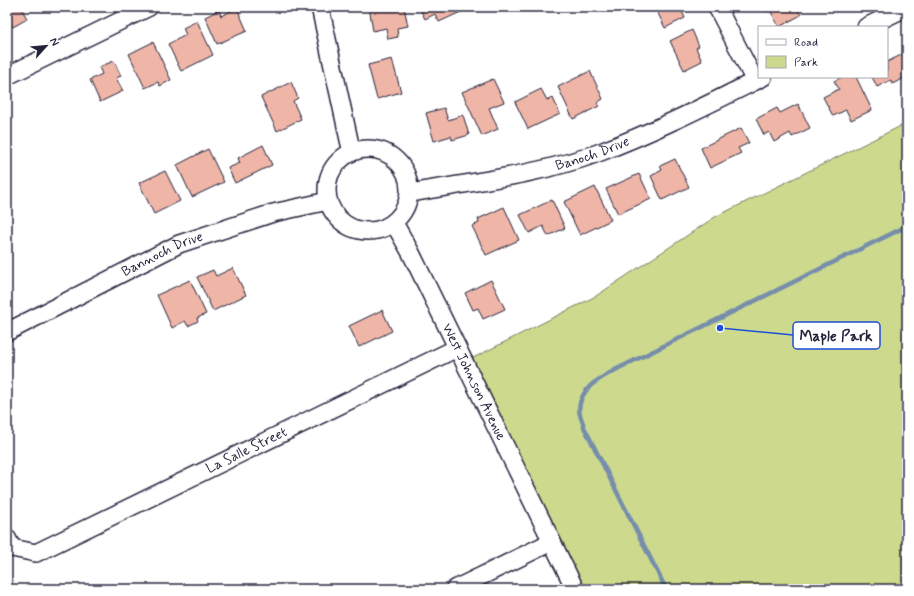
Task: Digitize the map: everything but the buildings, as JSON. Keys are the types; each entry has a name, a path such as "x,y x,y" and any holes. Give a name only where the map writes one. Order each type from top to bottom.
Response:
{"street":[{"path":"7,76 149,7"},
{"path":"320,7 352,152"},
{"path":"717,7 758,77"},
{"path":"868,26 907,7"},
{"name":"Banoch Drive","path":"410,193 541,170 597,154 664,126 759,79"},
{"path":"366,149 380,150 393,156 403,166 408,179 410,193 408,204 402,215 394,223 386,228 366,232 346,226 338,219 332,211 328,201 328,184 333,168 345,156 352,152 366,149"},
{"name":"Bannoch Drive","path":"7,332 179,244 273,213 328,201"},
{"name":"West Johnson Avenue","path":"394,223 411,253 575,589"},
{"name":"La Salle Street","path":"7,538 12,548 36,553 457,348"},
{"path":"455,589 551,542"}],"green space":[{"path":"907,123 907,589 584,589 469,360 596,296 715,217"}],"waterway":[{"path":"666,589 584,427 579,409 584,394 593,384 605,375 907,226"}],"place":[{"name":"Maple Park","path":"720,328"}]}
